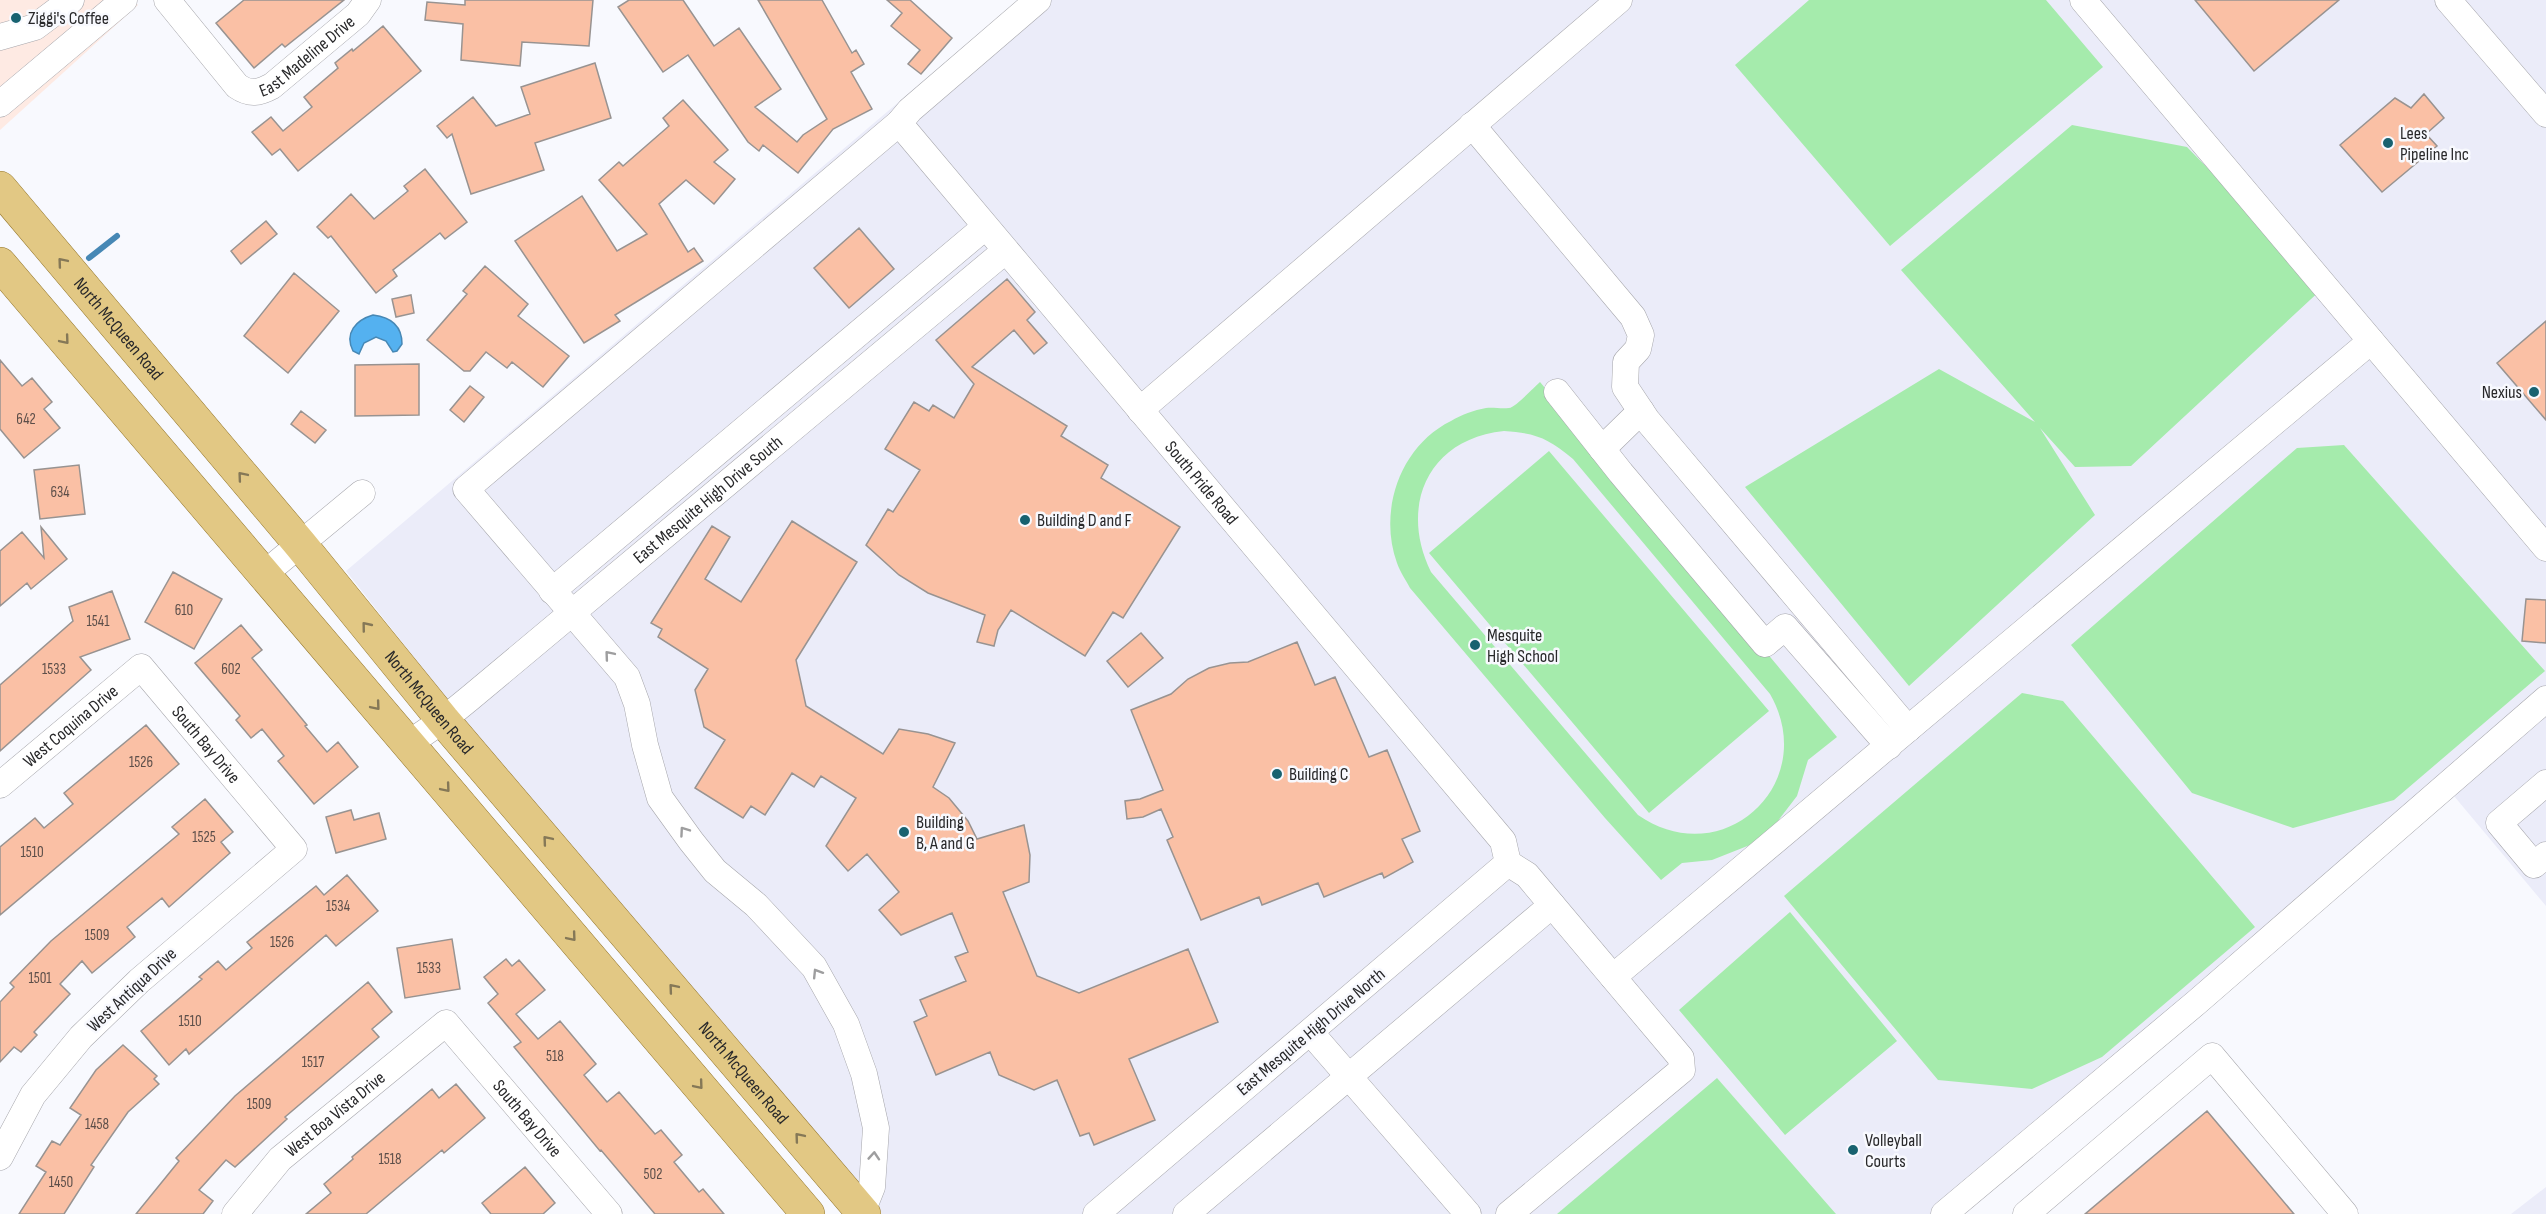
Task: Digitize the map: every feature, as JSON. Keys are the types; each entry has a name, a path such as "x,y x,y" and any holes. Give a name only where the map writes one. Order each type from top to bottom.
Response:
{"main road":[{"name":"North McQueen Road","path":"0,188 300,544 443,720 863,1213"},
{"path":"0,264 808,1214"}],"street":[{"path":"0,37 35,27 71,0"},
{"path":"0,104 123,0"},
{"name":"East Madeline Drive","path":"167,0 237,86 247,93 260,92 272,86 358,14 368,0"},
{"path":"863,1213 872,1186 876,1128 864,1074 846,1024 814,967 756,905 715,871 660,798 645,745 637,704 627,677 466,489 899,123 910,110 1038,0"},
{"path":"1140,410 1619,0"},
{"path":"2083,0 2546,548"},
{"path":"2448,0 2541,97"},
{"name":"South Pride Road","path":"899,123 1140,410 1505,852 1681,1058 1682,1070 1509,1214"},
{"path":"1472,125 1634,316 1641,335 1638,349 1626,362 1625,387 1641,411 1899,737"},
{"path":"552,591 985,227"},
{"name":"East Mesquite High Drive South","path":"408,744 443,720 572,614 1005,251"},
{"path":"1613,977 1971,674 2371,341"},
{"path":"1557,392 1765,644 1785,627 1899,737"},
{"path":"1602,449 1641,411"},
{"path":"264,574 362,493"},
{"name":"West Coquina Drive","path":"0,785 141,667"},
{"name":"South Bay Drive","path":"141,667 294,849"},
{"path":"1944,1214 2198,1002 2546,699"},
{"path":"2546,783 2499,823 2534,865 2546,855"},
{"name":"West Antiqua Drive","path":"0,1157 33,1095 81,1037 139,981 294,849"},
{"name":"East Mesquite High Drive North","path":"1096,1214 1311,1033 1505,852"},
{"path":"1186,1214 1552,905"},
{"name":"South Bay Drive","path":"446,1023 603,1212"},
{"name":"West Boa Vista Drive","path":"236,1214 280,1159 446,1023"},
{"path":"1311,1033 1468,1214"},
{"path":"2026,1214 2212,1056 2345,1214"}],"shaded area":[{"path":"0,0 133,0 138,5 0,130"},
{"name":"Mesquite High School","path":"1019,0 2546,0 2546,906 2454,796 1963,1214 854,1214 346,571"},
{"path":"2546,1187 2546,1214 2511,1214"}],"green space":[{"path":"1809,0 2046,0 2103,67 1890,246 1735,65"},
{"path":"2072,125 2187,147 2324,287 2131,466 2075,467 2040,428 2095,515 1909,686 1745,487 1939,369 2035,422 1901,270"},
{"path":"1540,382 1837,737 1808,760 1797,796 1774,826 1755,843 1712,860 1682,863 1661,880 1605,818 1410,588 1398,566 1392,543 1390,522 1392,502 1406,463 1418,446 1433,432 1463,415 1486,408 1512,407","holes":["1504,431 1541,438 1573,459 1770,694 1782,727 1783,759 1773,787 1755,810 1731,826 1702,834 1670,830 1638,815 1431,572 1422,548 1418,524 1420,501 1427,480 1439,462 1456,447 1477,437"]},
{"path":"2344,445 2545,671 2394,800 2293,828 2192,793 2071,645 2297,448"},
{"path":"1549,451 1769,711 1649,813 1429,553"},
{"path":"2022,693 2063,701 2255,927 2102,1057 2032,1089 1938,1080 1784,896"},
{"path":"1790,912 1897,1041 1785,1135 1679,1010"},
{"path":"1717,1078 1836,1214 1557,1214"}],"water":[{"path":"373,315 390,320 397,327 402,344 397,351 393,352 386,341 376,337 364,343 359,354 353,351 350,338 353,328 361,320"}],"building":[{"path":"244,0 344,0 285,47 282,44 254,68 216,23"},
{"path":"465,0 593,0 589,46 522,42 520,66 461,60 463,24 425,20 427,2 465,5"},
{"path":"629,0 683,0 714,46 739,28 781,89 755,107 797,142 803,135 827,119 758,0 822,0 852,53 856,50 864,64 851,72 872,109 833,129 798,173 763,145 759,151 748,142 688,55 663,72 618,7"},
{"path":"887,0 910,0 952,38 921,74 908,64 920,50 891,26 902,13"},
{"path":"2195,0 2339,0 2254,71"},
{"path":"383,26 421,71 298,171 280,149 272,155 252,132 271,117 283,131 312,107 304,97 338,68 335,63"},
{"path":"595,63 611,118 535,143 544,170 471,194 452,134 447,138 437,126 473,97 496,126 530,114 521,87"},
{"name":"Lees Pipeline Inc","path":"2424,94 2444,118 2426,134 2437,146 2382,192 2340,145 2395,98 2411,108"},
{"path":"683,100 728,150 714,162 735,179 714,204 686,180 659,204 688,252 694,248 703,261 615,315 620,321 584,343 515,241 582,196 617,251 647,234 599,180 619,162 623,166 669,126 663,118"},
{"path":"425,169 467,222 445,239 440,233 393,270 397,276 376,293 331,236 328,238 317,227 351,194 374,219 408,191 404,186"},
{"path":"266,221 277,234 241,264 231,251"},
{"path":"859,228 894,269 849,308 814,268"},
{"path":"485,266 528,304 518,316 569,356 543,387 512,362 507,368 486,352 470,371 464,371 427,340 467,294 463,291"},
{"path":"294,273 339,311 288,373 244,336"},
{"name":"Building D and F","path":"1007,279 1035,312 1027,320 1047,343 1034,354 1014,330 972,367 1067,426 1061,436 1108,465 1101,478 1180,527 1123,618 1113,612 1085,656 1011,610 998,630 994,646 977,642 985,615 928,593 899,575 866,545 888,509 893,512 920,470 885,449 914,402 929,411 933,405 954,418 974,384 936,340"},
{"path":"411,295 414,313 396,317 392,299"},
{"name":"Nexius","path":"2546,321 2546,420 2497,363"},
{"path":"0,360 22,386 32,378 52,402 44,409 60,428 24,458 0,429"},
{"path":"419,364 419,415 355,416 355,365"},
{"path":"470,386 484,397 464,422 450,410"},
{"path":"301,411 326,430 315,443 291,424"},
{"path":"79,465 85,514 40,519 34,470"},
{"name":"Building B, A and G","path":"792,521 857,562 796,660 806,706 883,754 899,729 928,734 955,743 933,787 949,798 968,821 977,839 1024,825 1030,855 1029,882 1003,892 1037,976 1079,993 1188,949 1218,1022 1129,1059 1155,1120 1094,1145 1089,1133 1080,1136 1057,1080 1034,1090 999,1075 990,1052 936,1075 914,1022 927,1016 920,1000 966,981 955,957 968,952 952,913 901,935 879,910 899,892 867,854 848,871 826,846 856,798 821,776 814,787 792,773 765,815 751,806 743,818 695,788 725,740 704,727 695,690 708,669 658,637 662,629 651,623 712,526 730,537 705,579 741,602"},
{"path":"41,527 67,559 31,589 27,583 0,606 0,551 22,532 44,558"},
{"path":"173,572 222,599 194,649 145,622"},
{"path":"112,591 130,639 80,657 91,670 0,751 0,685 73,621 69,607"},
{"path":"2526,599 2546,600 2546,643 2522,641"},
{"path":"241,625 262,650 252,658 307,725 305,726 327,752 338,742 358,767 314,804 278,761 284,756 262,729 251,738 236,720 240,716 195,663"},
{"path":"1141,633 1163,658 1128,687 1107,661"},
{"name":"Building C","path":"1297,642 1315,685 1335,677 1369,757 1387,750 1420,831 1402,839 1413,862 1384,878 1382,873 1324,897 1318,883 1262,905 1259,897 1201,920 1167,840 1173,837 1161,809 1143,817 1127,819 1125,801 1140,799 1163,790 1131,710 1171,694 1188,679 1209,668 1248,662"},
{"path":"146,725 179,764 0,915 0,847 35,818 44,828 73,804 64,793"},
{"path":"205,799 233,832 221,842 230,853 169,907 162,898 127,927 135,937 92,973 82,961 60,984 70,994 34,1032 37,1035 21,1052 14,1047 0,1062 0,1002 14,987 10,983 51,941 179,834 172,827"},
{"path":"351,810 354,820 379,813 386,839 336,853 326,817"},
{"path":"347,875 378,911 336,946 326,935 189,1054 186,1049 169,1065 141,1031 202,979 199,977 218,961 226,970 252,948 247,942 316,886 324,895"},
{"path":"452,939 460,989 405,998 397,948"},
{"path":"506,959 512,966 519,960 545,990 516,1014 538,1039 560,1021 596,1064 584,1075 607,1102 619,1092 655,1134 661,1130 682,1155 674,1162 699,1192 703,1189 724,1214 655,1214 600,1151 514,1047 521,1042 488,1003 498,994 484,977"},
{"path":"368,982 392,1012 372,1029 379,1037 285,1117 287,1119 235,1167 226,1160 199,1190 213,1201 203,1214 136,1214 179,1161 176,1158 235,1096"},
{"path":"123,1045 157,1076 154,1079 159,1084 128,1112 91,1165 94,1167 64,1214 19,1214 46,1172 36,1166 52,1141 60,1145 81,1115 70,1108 96,1070"},
{"path":"456,1084 485,1118 444,1153 442,1150 366,1214 306,1214 331,1193 324,1184 353,1159 352,1157 432,1089 439,1098"},
{"path":"2207,1111 2294,1214 2085,1214"},
{"path":"525,1167 555,1203 543,1214 491,1214 482,1203"}],"waterway":[{"path":"89,258 117,236"}],"place":[{"name":"Ziggi's Coffee","path":"16,18"},
{"name":"Lees Pipeline Inc","path":"2388,143"},
{"name":"Nexius","path":"2534,392"},
{"name":"Building D and F","path":"1025,520"},
{"name":"Mesquite High School","path":"1475,645"},
{"name":"Building C","path":"1277,774"},
{"name":"Building B, A and G","path":"904,832"},
{"name":"Volleyball Courts","path":"1853,1150"}]}
